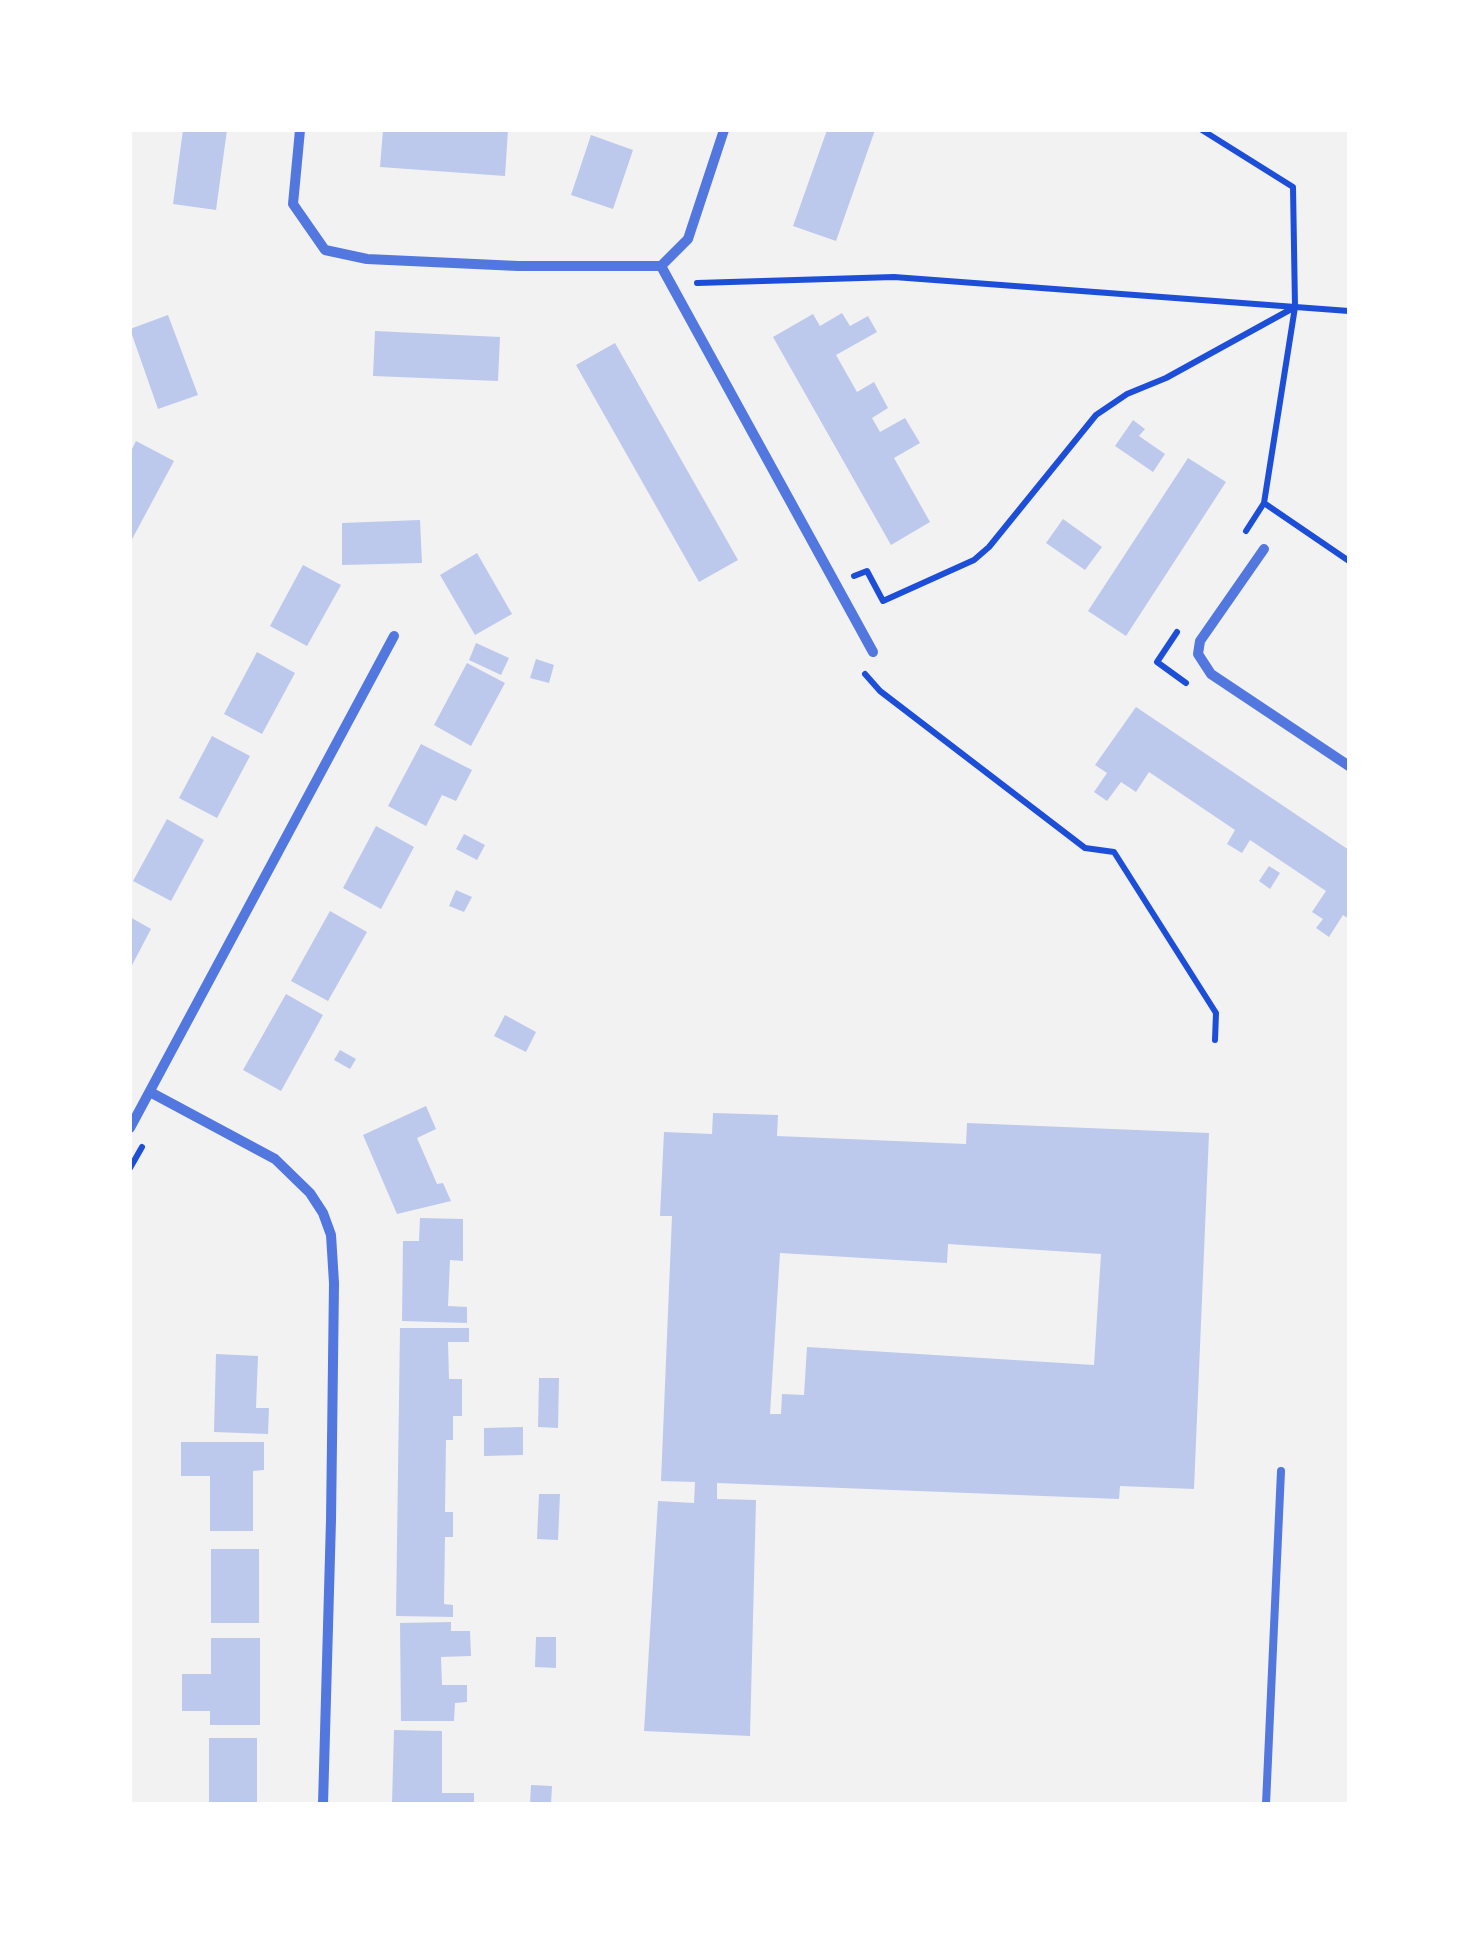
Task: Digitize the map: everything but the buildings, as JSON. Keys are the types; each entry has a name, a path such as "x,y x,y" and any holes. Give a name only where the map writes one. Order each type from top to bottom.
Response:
{"street":[{"path":"300,130 293,204 325,250 367,259 500,266 661,266 688,238 724,130"},
{"path":"661,266 874,652"},
{"path":"1264,548 1200,641 1198,654 1210,674 1349,766"},
{"path":"130,1128 394,636"},
{"path":"150,1092 231,1134 288,1170 316,1203 331,1235 331,1520 323,1804"}],"lane":[{"path":"1266,1804 1280,1470"}],"path":[{"path":"1202,130 1294,187 1295,307"},
{"path":"671,284 894,277 1349,311"},
{"path":"700,283 701,293"},
{"path":"852,576 867,572 884,601 974,560 989,547 1096,415 1127,394 1166,378 1295,307"},
{"path":"1264,503 1349,561"},
{"path":"854,661 880,691 1085,848 1114,852 1216,1013 1215,1040"}]}
